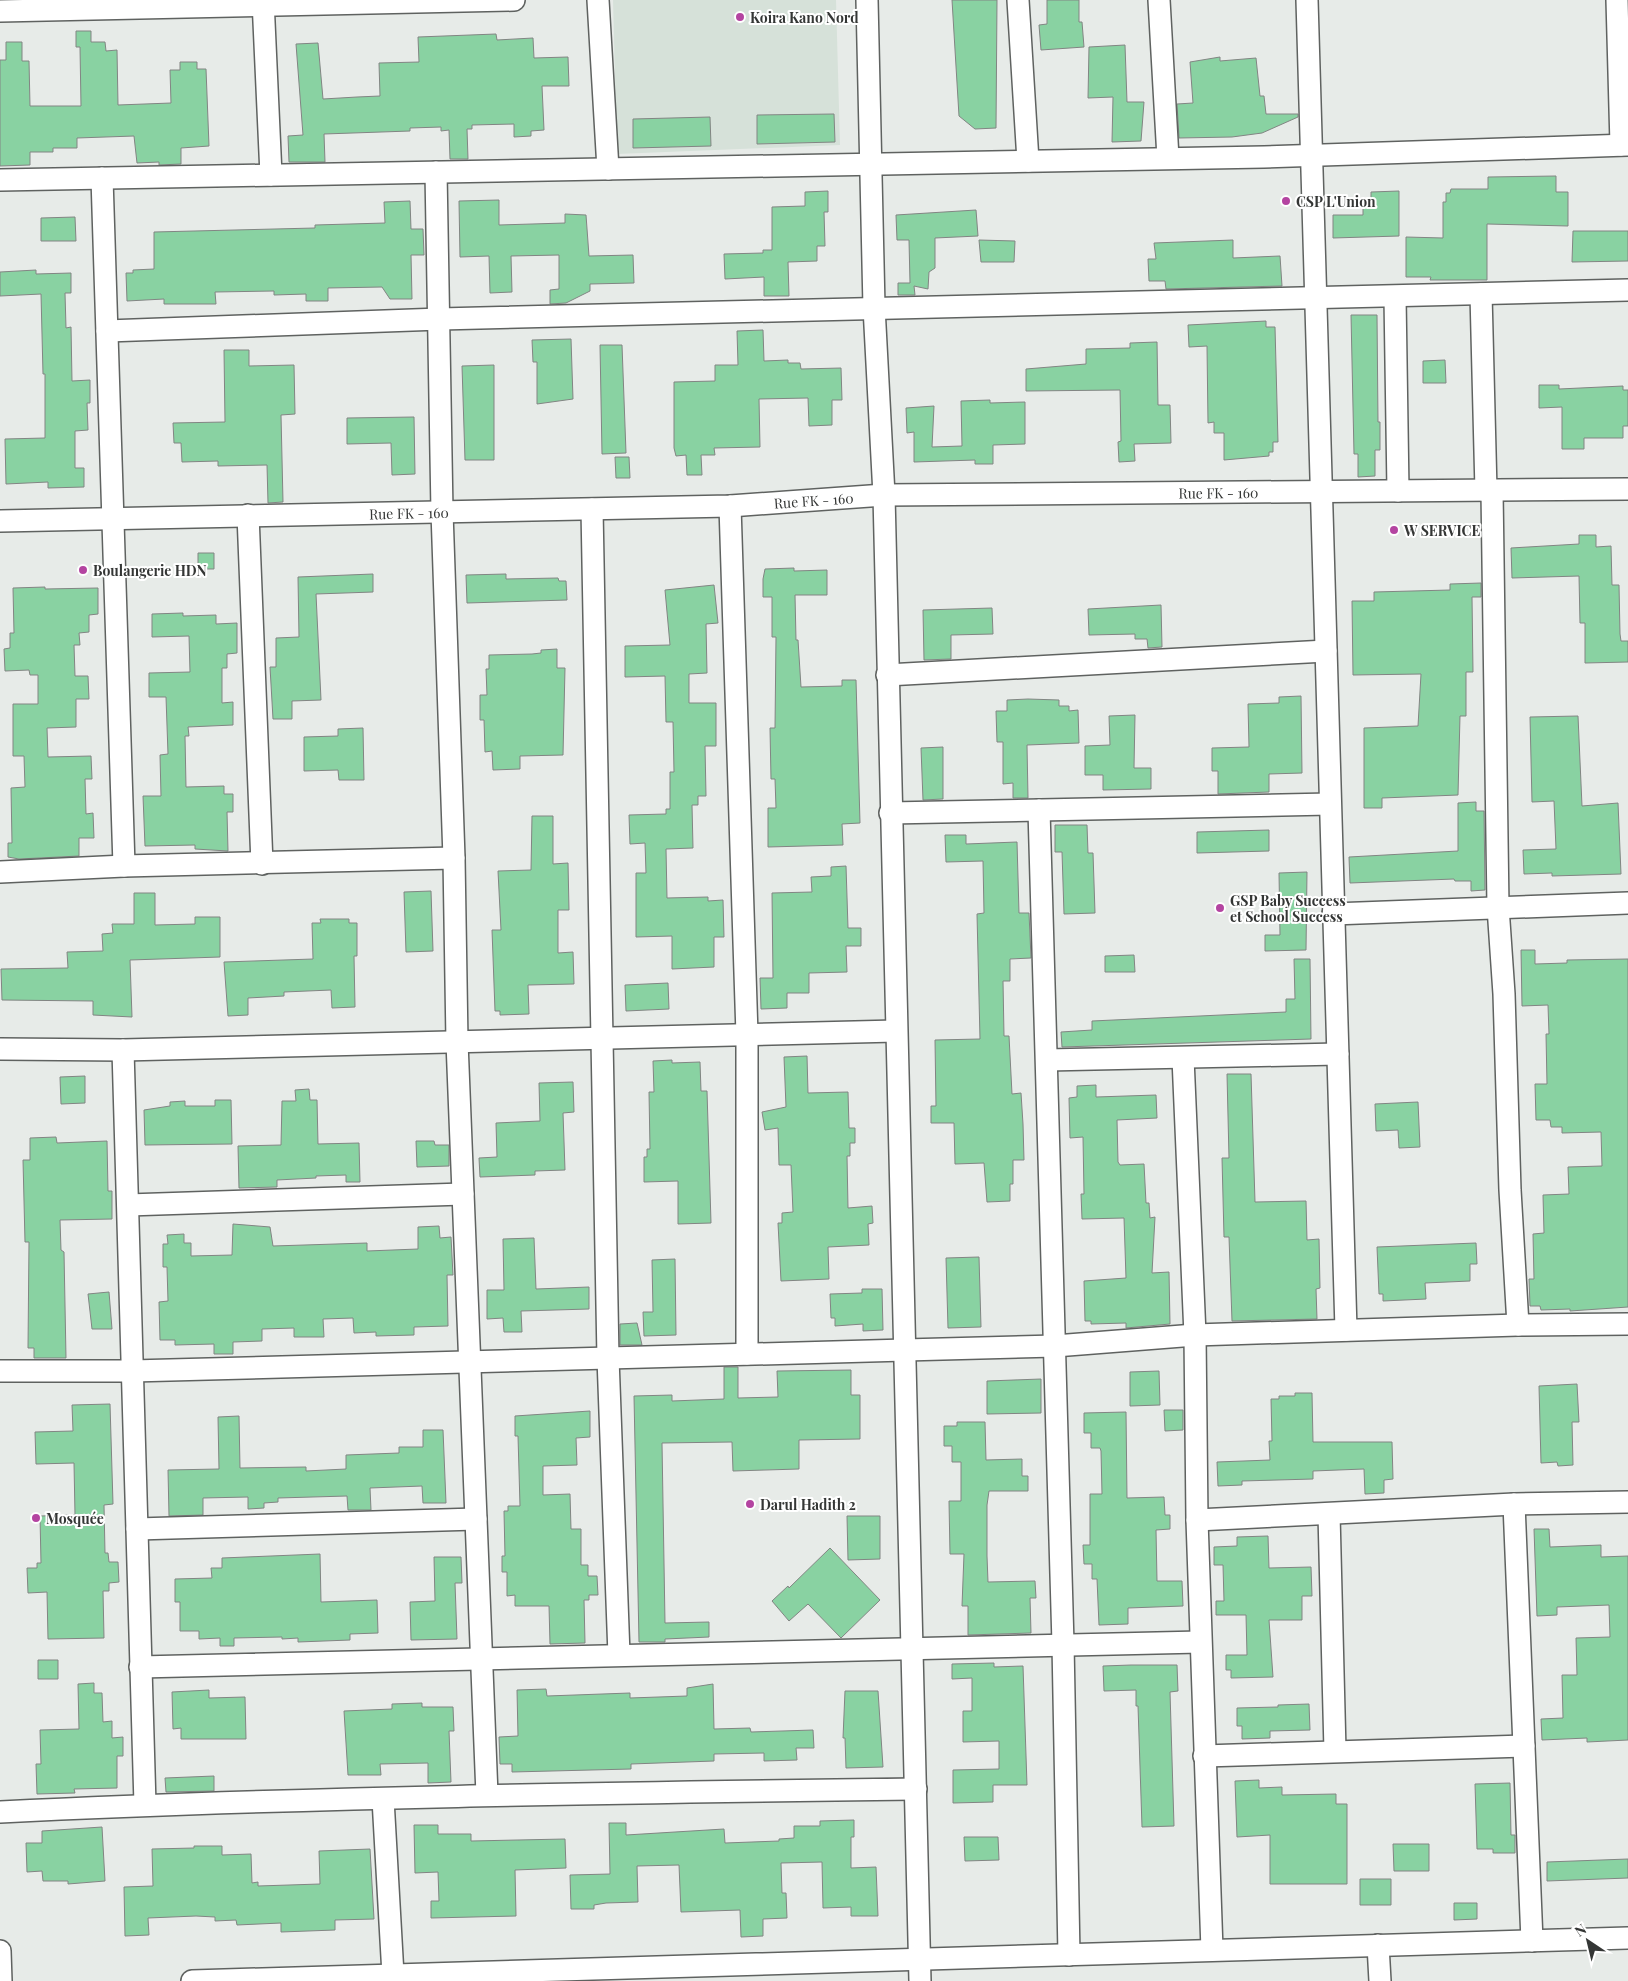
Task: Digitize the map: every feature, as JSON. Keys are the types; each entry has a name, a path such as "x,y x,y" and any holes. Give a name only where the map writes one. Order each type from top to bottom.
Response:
{"street":[{"path":"0,12 263,2 514,0"},
{"path":"598,0 608,169"},
{"path":"867,0 873,164 874,307 884,495 890,813 920,1981"},
{"path":"1018,0 1028,161"},
{"path":"1159,0 1168,158"},
{"path":"1307,0 1346,1330"},
{"path":"0,180 1311,155 1625,145 1617,0"},
{"path":"263,2 271,175"},
{"path":"436,172 442,512 454,858 457,1042 486,1795"},
{"path":"102,178 111,518 124,866"},
{"path":"107,331 440,318 874,307 1316,299 1628,290"},
{"path":"1481,294 1489,491 1498,907 1504,994 1510,1190 1518,1325"},
{"path":"1395,297 1398,491"},
{"name":"Rue FK - 160","path":"0,521 730,506 884,495 1628,489"},
{"path":"730,506 747,1035 747,1354"},
{"path":"592,509 608,1358 620,1655"},
{"path":"248,515 262,864"},
{"path":"887,675 1326,651"},
{"path":"890,813 1330,804"},
{"path":"1039,810 1063,1644 1068,1955"},
{"path":"0,872 124,866 454,858"},
{"path":"1334,914 1628,903"},
{"path":"0,1049 124,1050 896,1031"},
{"path":"124,1050 145,1805"},
{"path":"1046,1060 1338,1054"},
{"path":"1183,1058 1195,1335 1200,1642 1212,1950"},
{"path":"128,1205 463,1194"},
{"path":"0,1371 132,1371 1055,1346 1195,1335 1518,1325 1628,1324"},
{"path":"1197,1520 1514,1504 1628,1502"},
{"path":"1514,1504 1532,1941"},
{"path":"1329,1514 1335,1751"},
{"path":"137,1529 476,1519"},
{"path":"140,1667 1200,1642"},
{"path":"1204,1756 1524,1746"},
{"path":"0,1812 145,1805 486,1795 916,1789"},
{"path":"383,1799 393,1975"},
{"path":"192,1981 393,1975 477,1977 919,1959 1628,1938"},
{"path":"1378,1945 1380,1981"},
{"path":"0,1951 1,1981"}],"shaded area":[{"path":"613,0 836,0 840,145 617,154"}],"building":[{"path":"952,0 997,0 996,128 975,129 959,116"},
{"path":"1047,0 1079,0 1079,22 1082,22 1084,47 1041,50 1039,25 1047,24"},
{"path":"76,31 91,31 91,42 105,42 106,51 117,50 118,105 171,103 170,70 180,70 180,62 197,62 197,69 206,69 209,146 181,148 181,164 159,165 159,162 137,163 134,136 77,138 77,148 53,148 53,152 30,152 30,165 0,166 0,60 6,60 6,42 22,42 22,61 29,61 30,106 81,106 80,47 76,47"},
{"path":"496,34 497,40 533,38 534,58 568,57 569,86 542,86 544,130 531,131 531,136 514,137 514,124 472,125 472,129 467,129 468,159 450,159 449,130 441,131 441,127 410,128 410,131 324,134 325,162 289,162 288,136 303,135 296,44 318,43 323,99 380,96 379,63 419,62 418,37"},
{"path":"1125,45 1127,102 1144,102 1141,141 1112,142 1113,97 1088,98 1089,47"},
{"path":"1220,57 1220,61 1256,58 1260,96 1264,96 1266,114 1298,114 1298,117 1262,133 1232,137 1179,138 1177,104 1193,103 1190,62"},
{"path":"834,114 835,142 757,144 757,115"},
{"path":"710,117 711,146 633,148 633,119"},
{"path":"1556,176 1556,192 1568,192 1568,226 1487,224 1487,280 1430,280 1431,277 1406,277 1406,237 1443,238 1443,202 1446,202 1446,193 1450,193 1451,189 1488,189 1488,177"},
{"path":"828,191 828,212 824,212 825,246 817,246 817,261 788,262 789,296 764,296 764,277 725,279 724,254 763,253 763,250 772,250 772,207 805,206 805,192"},
{"path":"1399,191 1399,236 1333,238 1333,215 1363,215 1363,201 1371,201 1371,192"},
{"path":"499,200 499,225 565,223 565,214 586,215 589,256 633,255 634,283 590,284 590,291 566,303 550,304 550,290 559,289 559,255 511,256 512,292 490,293 489,256 460,257 459,201"},
{"path":"410,201 411,229 423,229 424,255 411,255 412,299 390,299 382,287 328,288 328,301 306,301 306,294 274,295 274,291 215,292 216,304 164,304 164,299 127,301 126,273 133,273 133,270 154,269 154,232 315,228 315,225 385,223 384,202"},
{"path":"976,210 978,236 935,238 935,268 929,272 928,289 914,286 915,295 898,295 898,283 910,283 909,240 897,240 896,215"},
{"path":"75,217 76,241 41,241 41,218"},
{"path":"1573,231 1628,231 1628,261 1572,262"},
{"path":"979,240 1015,241 1014,262 981,262"},
{"path":"1233,240 1233,258 1280,256 1282,286 1166,289 1165,281 1149,281 1148,259 1156,259 1154,243"},
{"path":"36,270 36,274 71,273 71,293 65,293 66,328 71,327 72,381 90,380 90,403 87,403 88,430 75,431 75,468 84,468 84,487 48,488 48,482 6,484 5,439 45,438 45,374 43,374 41,294 0,296 0,272"},
{"path":"1351,315 1377,315 1380,450 1375,450 1375,476 1358,477 1358,454 1354,454"},
{"path":"1266,321 1266,327 1275,327 1278,442 1273,442 1273,452 1269,452 1269,456 1224,460 1224,433 1214,433 1214,422 1208,423 1207,346 1189,347 1188,325"},
{"path":"763,330 764,361 788,360 788,363 800,363 801,369 841,368 842,400 832,400 832,425 809,426 808,398 759,399 760,447 714,448 715,455 701,455 702,475 687,475 686,455 676,456 674,448 674,382 715,381 715,365 738,365 737,331"},
{"path":"571,339 573,399 537,404 537,362 533,362 532,340"},
{"path":"1157,342 1158,405 1170,405 1171,443 1134,444 1135,461 1119,462 1118,442 1121,441 1120,390 1026,391 1026,369 1086,364 1086,349 1130,348 1130,343"},
{"path":"600,345 622,345 626,453 602,454"},
{"path":"224,350 249,350 249,366 294,365 295,414 281,415 283,502 268,503 267,465 218,466 218,461 182,462 181,443 174,443 173,423 225,422"},
{"path":"1445,360 1446,383 1423,383 1423,361"},
{"path":"494,365 494,460 465,460 462,366"},
{"path":"1539,385 1559,385 1559,389 1623,386 1623,390 1628,390 1628,426 1623,426 1623,438 1584,438 1584,449 1562,449 1562,407 1539,408"},
{"path":"990,400 990,403 1025,402 1025,444 993,445 993,464 975,464 975,460 914,462 914,432 907,433 906,408 934,406 932,447 962,446 961,401"},
{"path":"414,417 415,474 392,475 391,443 347,444 347,418"},
{"path":"615,457 629,457 630,478 616,478"},
{"path":"1579,535 1596,535 1596,547 1611,546 1612,585 1619,585 1620,634 1621,641 1628,641 1628,662 1585,663 1585,623 1580,623 1579,576 1512,578 1511,548 1579,544"},
{"path":"198,553 214,553 214,569 198,569"},
{"path":"794,568 794,571 827,570 827,595 795,595 796,640 798,640 801,687 842,686 842,680 856,680 860,823 842,824 843,845 768,847 768,808 776,808 775,779 771,779 770,728 775,728 776,637 772,637 772,597 763,597 763,579 765,569"},
{"path":"373,574 373,592 316,594 321,700 292,701 292,719 273,719 270,667 276,667 276,638 299,637 298,577"},
{"path":"506,574 506,579 558,578 559,581 566,581 567,600 467,603 466,575"},
{"path":"1481,583 1481,597 1472,597 1473,672 1466,672 1466,716 1460,716 1458,795 1382,798 1382,808 1364,808 1364,728 1418,726 1421,674 1353,675 1352,601 1374,601 1374,592 1450,590 1450,584"},
{"path":"714,585 718,623 706,624 707,673 689,674 689,703 716,703 716,746 705,746 706,796 698,796 698,805 692,805 693,848 666,849 667,898 708,897 708,901 723,900 724,937 714,937 714,967 672,969 672,936 636,937 636,873 646,873 645,843 630,844 629,815 666,814 666,809 670,809 670,772 674,772 673,722 666,722 665,676 625,677 625,646 670,645 665,590"},
{"path":"45,587 45,589 98,588 98,614 89,615 89,632 79,633 80,645 74,645 75,676 88,676 89,699 76,699 76,727 47,728 48,757 91,756 92,779 85,779 86,814 93,813 94,838 79,838 79,856 19,859 8,857 8,843 12,843 11,788 25,787 24,756 13,756 13,704 38,704 38,675 30,675 29,670 5,671 4,649 10,648 10,633 14,633 13,588"},
{"path":"1161,605 1162,647 1148,648 1147,639 1135,639 1135,634 1089,635 1088,609"},
{"path":"992,608 993,634 951,635 951,659 924,660 923,610"},
{"path":"183,613 183,616 216,615 216,624 237,623 237,653 227,654 227,668 222,668 222,703 233,702 233,725 188,727 189,736 185,736 186,787 224,786 224,794 233,794 233,812 227,812 228,851 195,849 195,845 145,846 143,796 161,796 160,755 168,754 166,697 149,697 149,673 190,672 189,636 152,637 152,614"},
{"path":"557,649 557,668 565,668 563,755 520,756 520,769 493,770 492,751 485,752 484,720 480,720 480,695 487,695 486,669 489,669 489,655 532,654 541,653 541,650"},
{"path":"1301,696 1302,773 1269,774 1269,792 1218,794 1218,771 1212,771 1212,748 1249,747 1248,704 1279,703 1279,697"},
{"path":"1007,700 1059,700 1059,706 1069,706 1069,711 1078,710 1079,743 1027,745 1028,798 1013,798 1013,783 1003,784 1003,742 997,742 996,711 1007,711"},
{"path":"1135,715 1134,768 1151,768 1151,789 1103,790 1103,775 1085,775 1085,746 1110,745 1109,716"},
{"path":"1578,716 1582,806 1618,803 1621,874 1552,876 1552,873 1524,874 1523,850 1556,849 1554,801 1532,802 1530,717"},
{"path":"363,728 364,780 339,780 338,770 304,771 304,737 338,736 338,729"},
{"path":"943,747 943,799 923,800 921,748"},
{"path":"1476,802 1476,811 1484,811 1485,890 1471,891 1471,881 1455,881 1454,879 1350,883 1349,857 1458,851 1458,803"},
{"path":"532,816 553,816 553,864 568,863 569,910 558,910 558,953 573,952 574,984 528,985 529,1014 500,1015 500,1011 495,1011 492,930 501,930 498,871 531,870"},
{"path":"1055,825 1087,825 1088,853 1093,853 1095,913 1064,914 1062,852 1055,852"},
{"path":"1269,830 1269,851 1197,853 1197,832"},
{"path":"945,835 966,835 966,844 1017,842 1019,913 1029,913 1031,958 1010,959 1010,981 1003,981 1004,1036 1009,1036 1012,1094 1021,1093 1023,1124 1024,1160 1013,1160 1013,1184 1010,1184 1010,1201 987,1202 984,1163 955,1164 954,1123 931,1123 931,1106 936,1106 935,1040 980,1039 977,914 984,913 983,861 946,862"},
{"path":"846,866 848,928 861,928 861,946 846,946 847,972 809,973 809,993 787,993 787,1008 761,1009 760,978 773,978 772,893 812,892 811,877 831,876 831,867"},
{"path":"1307,872 1306,950 1265,951 1265,935 1280,935 1279,873"},
{"path":"431,891 433,951 406,952 404,892"},
{"path":"134,893 155,893 155,925 195,924 195,917 220,917 220,957 130,960 132,1017 93,1015 93,1001 2,1000 1,969 68,968 67,952 103,951 102,934 113,933 112,924 134,924"},
{"path":"320,919 349,919 349,923 357,923 357,956 354,956 355,1007 332,1008 331,990 284,992 284,996 248,998 248,1015 228,1016 224,962 313,959 312,923 321,923"},
{"path":"1521,950 1535,950 1535,964 1567,963 1567,960 1628,959 1628,1307 1570,1311 1570,1309 1541,1310 1540,1306 1530,1306 1529,1279 1534,1279 1533,1234 1544,1233 1543,1195 1569,1194 1568,1167 1602,1166 1601,1132 1562,1133 1562,1127 1551,1127 1550,1120 1536,1120 1535,1084 1547,1084 1546,1034 1549,1034 1548,1005 1522,1006"},
{"path":"1134,955 1135,972 1105,972 1105,956"},
{"path":"1294,959 1310,959 1311,1039 1062,1047 1061,1032 1092,1030 1092,1021 1286,1012 1286,999 1295,999"},
{"path":"668,983 669,1009 626,1011 625,985"},
{"path":"807,1056 808,1093 848,1092 849,1128 855,1128 855,1143 850,1143 850,1156 847,1156 848,1208 872,1206 873,1223 868,1224 869,1245 828,1247 829,1279 781,1281 778,1223 782,1223 782,1213 793,1212 791,1165 779,1165 778,1128 765,1130 762,1112 786,1107 784,1057"},
{"path":"672,1060 672,1063 700,1062 701,1091 707,1091 711,1223 678,1224 678,1181 644,1182 644,1157 647,1157 647,1149 650,1149 649,1092 654,1092 653,1061"},
{"path":"1227,1074 1251,1074 1255,1202 1306,1201 1307,1240 1319,1239 1320,1288 1316,1289 1317,1319 1232,1321 1229,1237 1224,1237 1222,1158 1229,1158"},
{"path":"85,1076 85,1103 61,1104 60,1077"},
{"path":"573,1082 574,1112 563,1113 565,1170 535,1171 535,1175 480,1177 479,1158 497,1157 496,1123 540,1121 539,1083"},
{"path":"1096,1085 1096,1097 1156,1095 1157,1118 1117,1120 1118,1162 1120,1165 1144,1164 1146,1203 1149,1203 1150,1218 1155,1217 1152,1273 1169,1272 1170,1324 1126,1328 1126,1323 1091,1324 1091,1321 1085,1321 1084,1281 1126,1278 1124,1218 1082,1219 1081,1194 1084,1194 1083,1137 1070,1138 1069,1098 1077,1097 1077,1086"},
{"path":"309,1089 310,1100 317,1100 318,1144 359,1143 360,1182 346,1182 346,1175 316,1176 316,1178 277,1180 277,1187 239,1188 238,1146 281,1145 282,1101 296,1101 295,1090"},
{"path":"215,1100 231,1100 232,1144 145,1145 144,1110 170,1106 170,1102 185,1101 185,1106 215,1106"},
{"path":"1418,1102 1420,1147 1399,1148 1398,1130 1376,1131 1375,1104"},
{"path":"56,1137 57,1143 107,1141 108,1191 112,1191 112,1219 60,1220 61,1250 64,1252 66,1358 34,1358 34,1348 28,1348 29,1242 25,1242 23,1160 30,1160 30,1138"},
{"path":"416,1141 434,1141 435,1145 449,1145 449,1166 417,1167"},
{"path":"233,1224 270,1227 273,1246 367,1243 367,1251 418,1249 418,1227 439,1226 440,1238 451,1237 453,1275 447,1275 448,1326 414,1327 414,1335 376,1336 376,1332 354,1333 353,1318 323,1319 324,1337 294,1337 294,1328 262,1329 262,1341 233,1342 233,1354 214,1354 214,1344 175,1345 175,1340 160,1340 159,1302 168,1301 167,1267 163,1267 163,1244 168,1244 167,1235 184,1234 184,1243 191,1243 191,1256 232,1255"},
{"path":"534,1238 536,1289 589,1287 589,1309 521,1311 522,1332 504,1332 503,1318 487,1319 487,1290 504,1290 503,1239"},
{"path":"1476,1243 1477,1264 1470,1264 1470,1281 1425,1283 1426,1299 1383,1301 1383,1294 1379,1294 1377,1247"},
{"path":"979,1257 981,1327 948,1328 946,1258"},
{"path":"675,1259 676,1335 644,1336 643,1312 653,1312 652,1260"},
{"path":"862,1289 882,1289 883,1330 863,1331 863,1324 835,1326 835,1318 831,1318 830,1294 862,1293"},
{"path":"109,1292 112,1329 92,1329 88,1294"},
{"path":"637,1323 642,1345 620,1345 620,1324"},
{"path":"724,1367 738,1367 738,1398 778,1397 777,1371 851,1370 851,1395 860,1395 860,1439 799,1440 799,1469 733,1471 732,1442 662,1443 665,1623 709,1622 709,1637 665,1639 665,1642 639,1642 634,1396 672,1395 672,1401 724,1399"},
{"path":"1159,1371 1160,1405 1130,1406 1130,1372"},
{"path":"1041,1379 1041,1413 987,1414 987,1381"},
{"path":"1577,1384 1579,1422 1572,1422 1573,1465 1558,1466 1557,1462 1541,1463 1539,1386"},
{"path":"1295,1393 1312,1393 1313,1442 1392,1442 1393,1479 1384,1480 1384,1493 1365,1494 1364,1469 1313,1471 1313,1479 1242,1481 1242,1485 1218,1486 1217,1462 1270,1460 1269,1441 1272,1441 1271,1399 1279,1399 1279,1396 1295,1396"},
{"path":"110,1404 113,1504 104,1505 105,1553 108,1553 109,1562 118,1562 119,1582 109,1583 109,1591 103,1591 104,1638 48,1639 47,1592 28,1593 27,1568 37,1568 37,1563 41,1563 40,1516 75,1515 74,1463 36,1464 35,1432 73,1431 72,1405"},
{"path":"1164,1410 1183,1410 1183,1430 1165,1431"},
{"path":"590,1411 590,1437 576,1438 577,1465 543,1466 543,1495 570,1494 571,1529 581,1529 581,1565 588,1565 588,1576 597,1576 598,1595 589,1595 589,1600 584,1600 585,1643 550,1644 549,1606 515,1606 515,1595 507,1596 507,1572 502,1572 502,1556 505,1556 504,1511 508,1511 508,1506 520,1506 518,1436 515,1436 515,1416"},
{"path":"1126,1412 1127,1498 1164,1497 1165,1515 1170,1515 1170,1529 1156,1530 1157,1581 1182,1581 1183,1606 1128,1608 1128,1624 1099,1625 1097,1579 1092,1579 1092,1564 1084,1564 1083,1545 1090,1545 1090,1494 1102,1494 1101,1451 1100,1448 1091,1448 1091,1433 1084,1433 1084,1413"},
{"path":"239,1416 240,1468 306,1467 306,1471 346,1469 346,1455 399,1453 399,1447 423,1447 423,1430 443,1430 446,1503 423,1503 422,1486 370,1488 371,1510 348,1510 347,1496 278,1498 278,1502 264,1503 264,1508 248,1509 248,1497 203,1498 203,1515 169,1516 168,1470 219,1469 218,1417"},
{"path":"957,1422 985,1422 986,1460 1022,1459 1022,1476 1028,1476 1028,1491 989,1491 987,1505 987,1556 988,1582 1035,1581 1036,1598 1030,1598 1031,1633 968,1635 968,1606 962,1606 964,1554 950,1554 949,1501 961,1501 961,1462 952,1462 952,1446 944,1446 944,1426 957,1426"},
{"path":"847,1516 880,1516 880,1559 848,1560"},
{"path":"1534,1529 1549,1529 1550,1547 1601,1545 1601,1557 1628,1556 1628,1740 1587,1742 1587,1738 1542,1740 1541,1719 1563,1718 1562,1675 1577,1675 1576,1638 1610,1637 1609,1605 1557,1607 1557,1615 1537,1616"},
{"path":"1268,1536 1269,1568 1311,1567 1312,1596 1302,1596 1302,1620 1269,1620 1273,1677 1231,1678 1231,1670 1226,1670 1226,1655 1247,1655 1246,1615 1216,1615 1216,1601 1224,1601 1223,1565 1214,1565 1214,1547 1237,1546 1237,1537"},
{"path":"830,1548 880,1600 841,1638 808,1604 789,1621 772,1601 788,1586 789,1588"},
{"path":"320,1554 321,1602 377,1600 378,1633 350,1634 350,1640 298,1642 298,1638 282,1639 282,1637 234,1638 234,1646 220,1646 220,1638 199,1639 199,1631 180,1631 180,1602 175,1602 175,1579 212,1578 211,1568 222,1568 222,1558"},
{"path":"434,1557 461,1557 462,1583 455,1583 457,1639 411,1640 410,1602 435,1601"},
{"path":"38,1660 58,1660 58,1679 38,1679"},
{"path":"994,1663 994,1667 1023,1666 1027,1785 993,1785 993,1802 953,1803 953,1770 999,1769 999,1741 963,1742 963,1711 972,1711 972,1678 952,1679 952,1664"},
{"path":"1177,1665 1178,1691 1170,1692 1174,1826 1142,1827 1136,1690 1104,1691 1103,1666"},
{"path":"94,1683 94,1693 102,1693 103,1722 112,1721 112,1738 123,1737 123,1756 117,1756 117,1788 74,1789 75,1793 37,1794 36,1764 41,1764 40,1730 79,1729 78,1684"},
{"path":"713,1684 714,1729 750,1728 751,1732 813,1730 814,1748 796,1748 797,1760 764,1761 764,1753 714,1754 714,1761 631,1764 631,1769 512,1772 512,1764 500,1764 499,1737 518,1736 517,1690 546,1689 547,1696 630,1693 630,1698 687,1696 687,1688"},
{"path":"209,1690 209,1698 245,1697 246,1739 181,1739 181,1728 173,1729 172,1692"},
{"path":"845,1691 878,1691 883,1767 846,1768 845,1738 843,1738"},
{"path":"422,1703 422,1707 453,1707 454,1731 449,1731 451,1782 428,1783 428,1763 380,1764 381,1775 348,1775 344,1711 392,1709 392,1704"},
{"path":"1309,1704 1310,1730 1270,1731 1270,1738 1242,1739 1242,1726 1237,1726 1237,1708"},
{"path":"214,1776 214,1791 166,1792 165,1778"},
{"path":"1259,1780 1259,1788 1282,1787 1282,1795 1336,1794 1336,1804 1347,1804 1347,1884 1270,1884 1270,1835 1237,1837 1235,1781"},
{"path":"1510,1783 1511,1835 1515,1835 1515,1853 1493,1853 1493,1849 1477,1849 1475,1784"},
{"path":"854,1820 854,1837 851,1837 851,1868 876,1867 878,1916 851,1916 851,1907 823,1908 822,1862 781,1863 782,1893 786,1893 787,1918 763,1919 763,1936 741,1937 740,1910 681,1912 679,1865 637,1866 638,1902 606,1903 594,1905 594,1909 571,1909 570,1875 610,1874 609,1823 626,1823 626,1835 724,1829 725,1843 779,1841 779,1839 794,1838 794,1826 820,1826 820,1821"},
{"path":"414,1825 438,1825 438,1834 471,1834 471,1841 565,1839 566,1868 515,1870 516,1916 431,1918 431,1901 439,1901 438,1872 415,1873"},
{"path":"102,1827 105,1881 68,1884 68,1881 43,1881 42,1871 27,1872 26,1843 42,1843 42,1831"},
{"path":"964,1837 998,1837 999,1860 965,1861"},
{"path":"1393,1844 1429,1844 1429,1871 1394,1871"},
{"path":"194,1846 222,1846 222,1855 251,1854 252,1883 258,1882 258,1886 320,1884 319,1851 370,1849 374,1919 335,1920 335,1930 281,1932 281,1923 237,1925 236,1920 215,1921 215,1917 196,1916 148,1918 149,1935 125,1936 124,1887 153,1886 152,1849 194,1848"},
{"path":"1628,1859 1628,1878 1547,1881 1547,1862"},
{"path":"1360,1879 1391,1879 1391,1905 1360,1905"},
{"path":"1454,1903 1477,1903 1477,1919 1454,1920"}],"place":[{"name":"Koira Kano Nord","path":"740,17"},
{"name":"CSP L'Union","path":"1286,201"},
{"name":"W SERVICE","path":"1394,530"},
{"name":"Boulangerie HDN","path":"83,570"},
{"name":"GSP Baby Success et School Success","path":"1220,908"},
{"name":"Darul Hadith 2","path":"750,1504"},
{"name":"Mosquée","path":"36,1518"}]}
